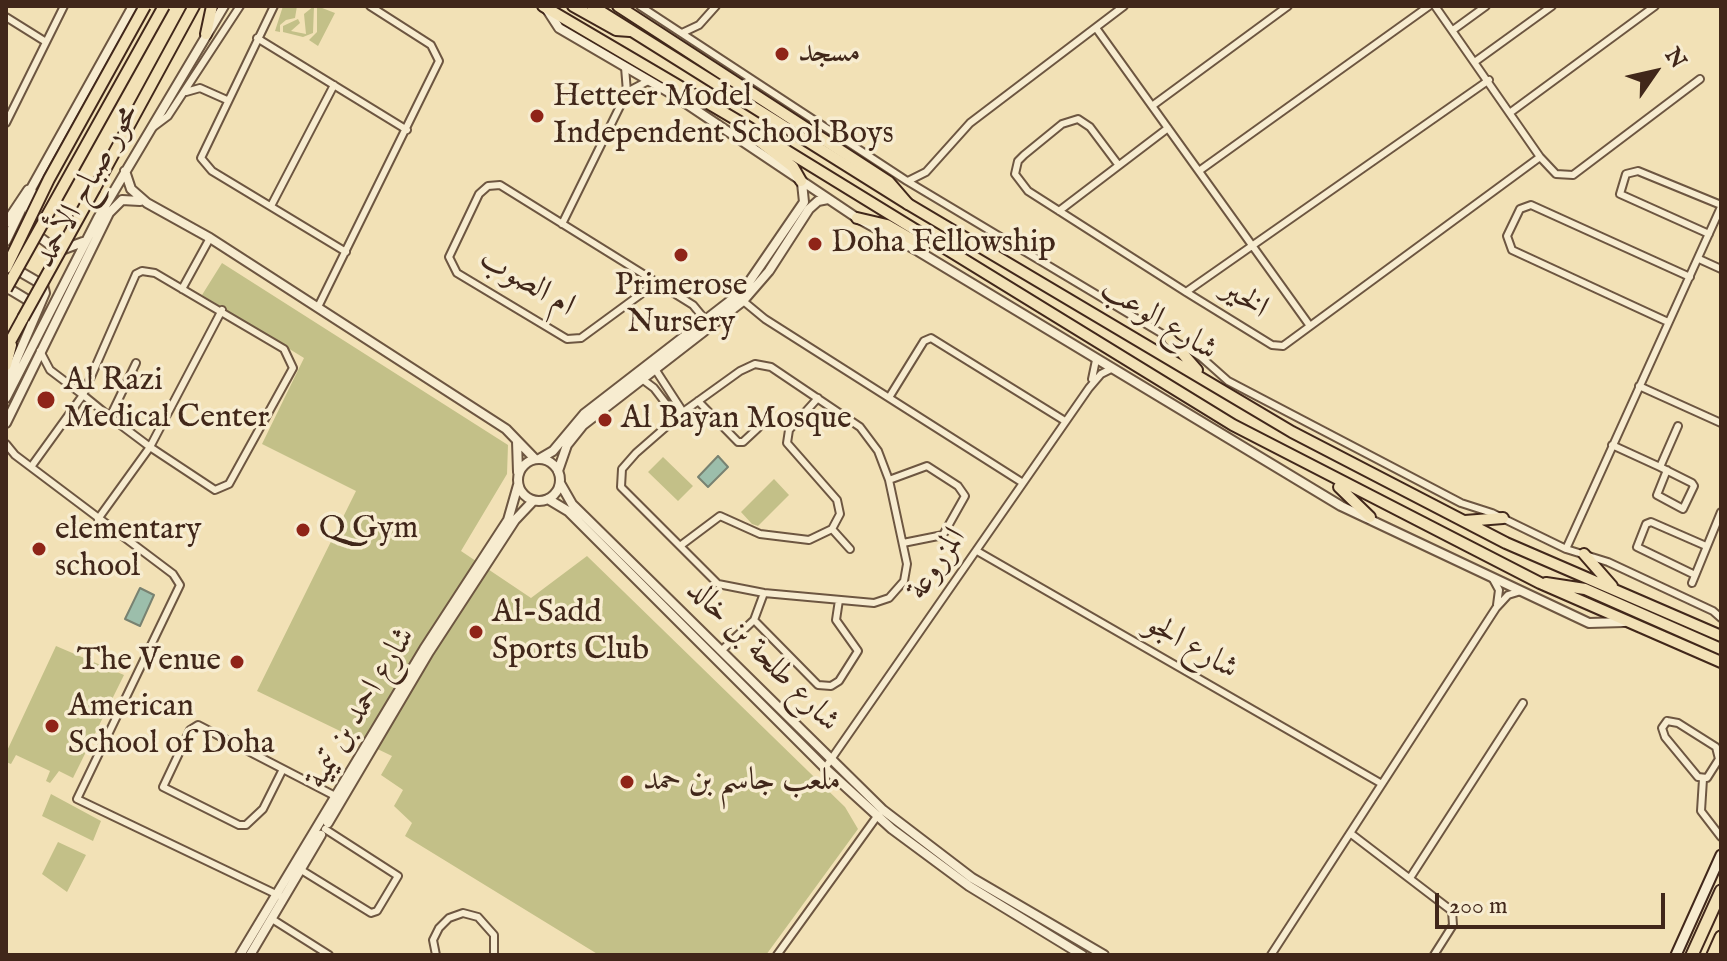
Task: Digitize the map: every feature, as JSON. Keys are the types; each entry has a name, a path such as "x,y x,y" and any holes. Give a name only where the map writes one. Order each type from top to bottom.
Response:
{"highway":[{"path":"1692,955 1721,891"},
{"path":"1713,955 1721,937"}],"main road":[{"path":"6,266 62,153 145,6"},
{"name":"محور صباح الأحمد","path":"6,288 164,6"},
{"name":"محور صباح الأحمد","path":"6,365 9,344 194,6"},
{"path":"206,34 212,6"},
{"path":"573,6 616,30 632,31"},
{"name":"شارع الوعب","path":"592,6 908,204 1292,432 1462,521 1721,636"},
{"path":"618,6 889,182 908,204"},
{"name":"شارع الوعب","path":"545,7 735,119 1233,425 1540,583 1721,662"},
{"path":"735,119 752,139 793,167 801,181"},
{"path":"857,218 887,225 913,240 932,242"},
{"path":"1170,339 1210,383"},
{"path":"1325,475 1370,517"},
{"path":"1462,521 1503,518"},
{"path":"1584,554 1616,590"},
{"path":"1540,583 1585,589 1721,649"},
{"path":"1676,955 1721,855"}],"street":[{"path":"6,123 64,6"},
{"name":"محور صباح الأحمد","path":"6,241 32,187 133,6"},
{"name":"محور صباح الأحمد","path":"6,398 86,240 224,6"},
{"path":"149,130 168,116 240,6"},
{"path":"274,6 201,158 212,171 346,252"},
{"path":"318,307 438,68 438,55 431,45 370,6"},
{"name":"شارع الوعب","path":"640,6 927,194 1201,357 1228,381 1461,503 1503,518 1566,549 1686,598 1721,618"},
{"path":"682,33 699,25 716,6"},
{"path":"907,181 926,172 970,123 1124,6"},
{"path":"1152,106 1288,6"},
{"path":"1199,171 1429,6"},
{"path":"1435,6 1540,157 1556,174 1573,175 1700,79"},
{"path":"1453,30 1486,6"},
{"path":"1476,61 1552,6"},
{"path":"1511,112 1655,6"},
{"name":"شارع الوعب","path":"545,7 559,28 650,80 857,218 918,251 1341,506 1594,625 1624,622"},
{"path":"6,17 46,42"},
{"path":"699,25 699,44"},
{"path":"1096,28 1310,326"},
{"path":"257,38 407,130"},
{"path":"562,224 627,92 628,79 624,65"},
{"path":"627,92 650,80"},
{"path":"1186,292 1489,80"},
{"path":"271,206 334,85"},
{"path":"183,94 200,88 227,100"},
{"name":"الخير","path":"1117,163 1090,127 1078,119 1062,124 1024,155 1016,168 1018,182 1059,211 1276,347 1286,344 1540,157"},
{"path":"1059,211 1117,163 1168,128"},
{"path":"125,171 131,189 147,203 210,238 506,429 538,458 558,471"},
{"path":"1566,549 1699,259 1721,206 1638,171 1626,174 1620,194 1709,234"},
{"path":"926,172 927,194"},
{"path":"741,298 804,202 801,181"},
{"name":"ام الصوب","path":"656,283 581,338 567,339 457,273 450,263 450,253 479,194 488,186 500,185 693,305 709,324"},
{"path":"6,223 18,199 32,187"},
{"path":"32,187 28,221 43,243 64,249 86,240"},
{"name":"محور صباح الأحمد","path":"6,423 115,205 130,198 147,203"},
{"path":"517,441 518,480 523,495 533,501 548,499 560,483 558,471 567,445 583,425 741,298 769,271 813,204 829,199"},
{"path":"1668,322 1512,250 1507,236 1520,209 1531,205 1690,277"},
{"path":"182,289 210,238"},
{"path":"1699,259 1721,269"},
{"path":"6,266 43,285 45,293 6,384"},
{"path":"31,467 83,395 136,274 148,270 222,310 284,349 293,368 239,469 225,488 210,488 150,447 110,417 83,395 50,370 40,351"},
{"path":"6,288 39,307 50,309"},
{"path":"741,298 765,319 1023,483"},
{"path":"98,519 150,447 222,310"},
{"path":"518,480 522,466 553,451 584,414 709,324"},
{"path":"890,396 924,341 931,338 1065,421"},
{"name":"المزروعة","path":"1089,388 1096,370 1096,360"},
{"path":"110,417 136,363"},
{"path":"755,364 771,367 866,433 878,451 889,480 903,543 907,574 895,594 874,603 764,593 718,584 626,494 620,478 636,453 683,412 740,371 755,364"},
{"path":"28,374 39,369 50,370"},
{"path":"655,369 677,418"},
{"name":"المزروعة","path":"828,765 1065,421 1101,374 1111,369"},
{"path":"642,379 663,392 683,412"},
{"path":"1639,386 1721,423"},
{"path":"680,546 720,516 760,534 809,540 832,529 840,514 837,500 787,443 789,430 818,398"},
{"path":"698,401 738,442 743,442 758,428"},
{"path":"1612,445 1663,469 1694,486 1682,509 1657,495 1663,469 1678,426"},
{"path":"6,444 15,455 173,574 180,585 77,799 280,896"},
{"path":"6,452 15,455"},
{"path":"889,480 927,466 958,486 965,496 943,535 903,543"},
{"name":"شارع احمد بن تيمية","path":"297,868 325,829 424,649 508,520 518,480"},
{"name":"شارع طلحة بن خالد","path":"560,483 572,504 722,650 828,765"},
{"name":"شارع طلحة بن خالد","path":"548,499 568,511 881,813 969,886 1082,955"},
{"name":"شارع احمد بن تيمية","path":"240,955 280,896 429,652 515,520 533,501"},
{"path":"1686,598 1721,512"},
{"path":"1695,575 1637,547 1646,524 1651,522 1706,546"},
{"path":"832,529 850,549"},
{"name":"شارع الجو","path":"977,551 1382,784"},
{"path":"1490,576 1499,590 1496,608"},
{"path":"1271,955 1496,608 1508,595 1522,590"},
{"path":"722,650 754,620 764,593"},
{"path":"754,620 818,685 831,686 839,681 858,651 836,620 839,600"},
{"path":"1410,878 1523,703"},
{"path":"1703,779 1663,733 1667,721 1678,723 1718,750 1717,762 1703,779 1701,811 1721,837"},
{"path":"282,771 263,809 246,825 239,825 163,787 190,730 198,725 282,771 340,798"},
{"path":"777,955 881,813"},
{"name":"شارع طلحة بن خالد","path":"881,813 972,878 1104,955"},
{"path":"297,868 371,913 377,911 398,879 396,873 325,829"},
{"path":"1350,833 1452,911 1453,925 1434,955"},
{"name":"شارع احمد بن تيمية","path":"250,955 272,919 280,896"},
{"path":"436,955 433,940 439,928 449,918 463,913 478,917 494,935 494,955"},
{"path":"272,919 329,955"}],"shaded area":[{"path":"283,6 297,6 295,18 280,25 280,32 275,31"},
{"path":"314,6 313,33 303,37 283,32 283,26 298,19 300,23 291,31 306,34 304,14"},
{"path":"317,6 335,13 318,46 309,40 317,32"},
{"name":"Al-Sadd Sports Club","path":"222,263 508,445 507,474 461,551 531,598 587,556 845,807 858,829 766,955 599,955 405,836 412,823 394,806 403,790 381,775 392,756 257,691 356,491 262,444 304,358 202,295"},
{"path":"718,456 728,467 708,487 698,477"},
{"path":"663,457 693,486 678,501 648,472"},
{"path":"774,479 789,495 758,526 752,524 741,512"},
{"path":"140,588 154,595 140,626 125,619"},
{"path":"56,646 124,675 73,778 59,771 50,783 46,781 50,771 16,755 11,764 6,762 6,753"},
{"path":"51,794 101,821 93,841 42,816"},
{"path":"58,842 86,855 67,892 42,874"}],"place":[{"name":"مسجد","path":"782,54"},
{"name":"Hetteer Model Independent School Boys","path":"537,116"},
{"name":"Doha Fellowship","path":"815,244"},
{"name":"Primerose Nursery","path":"681,255"},
{"name":"Al Razi Medical Center","path":"46,400"},
{"name":"Al Bayan Mosque","path":"605,420"},
{"name":"Q Gym","path":"303,530"},
{"name":"elementary school","path":"39,549"},
{"name":"Al-Sadd Sports Club","path":"476,632"},
{"name":"The Venue","path":"237,662"},
{"name":"American School of Doha","path":"52,726"},
{"name":"ملعب جاسم بن حمد","path":"627,782"}]}
